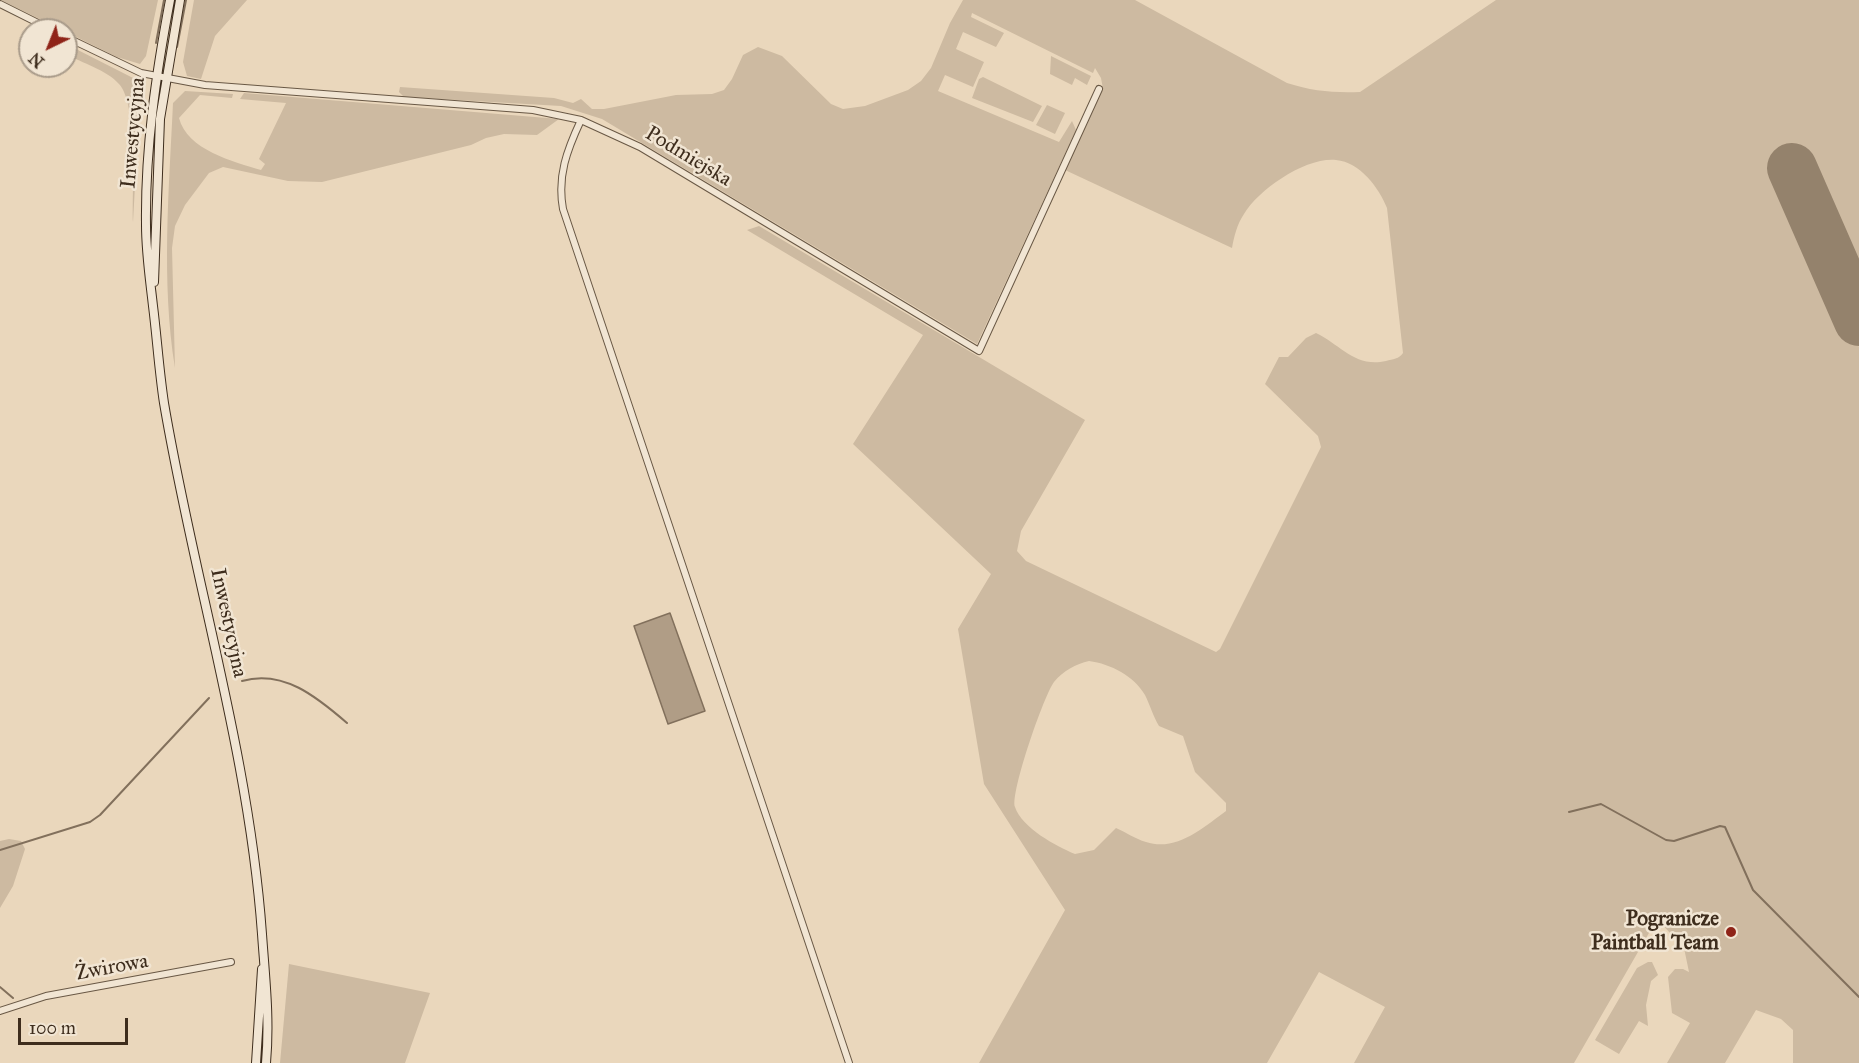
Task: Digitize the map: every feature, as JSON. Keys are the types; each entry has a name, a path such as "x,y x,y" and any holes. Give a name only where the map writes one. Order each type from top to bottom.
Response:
{"main road":[{"name":"Inwestycyjna","path":"170,0 155,77 146,223 153,306 159,368 171,439 248,798 258,872 269,1005 266,1063"},
{"name":"Inwestycyjna","path":"153,306 156,170 166,79 180,0"},
{"name":"Inwestycyjna","path":"256,1063 263,948"}],"street":[{"path":"0,4 28,18"},
{"name":"Podmiejska","path":"78,43 120,65 155,77 205,85 532,110 581,120 640,147 979,351 1099,89"},
{"path":"581,120 567,152 561,176 563,209 849,1063"},
{"name":"Żwirowa","path":"0,1011 46,996 231,962"}],"shaded area":[{"path":"1,0 158,0 146,56 140,64 117,57 78,38 78,18 38,18"},
{"path":"194,0 247,0 215,36 201,79 187,76 183,62"},
{"path":"963,0 1135,0 1287,83 1323,91 1360,92 1496,0 1859,0 1859,294 1803,164 1782,172 1859,347 1859,1063 1793,1063 1793,1030 1781,1019 1756,1010 1725,1063 1667,1063 1690,1023 1672,1013 1668,977 1675,969 1689,972 1684,948 1657,919 1574,1063 1354,1063 1385,1007 1319,972 1267,1063 979,1063 1065,910 984,784 958,629 991,574 853,444 923,335 747,230 759,226 1085,420 1021,531 1017,551 1026,561 1216,652 1220,649 1321,447 1318,436 1265,384 1279,357 1288,357 1306,338 1316,333 1349,354 1366,361 1386,361 1398,358 1403,353 1387,208 1379,192 1368,177 1345,162 1324,160 1311,164 1284,176 1251,204 1239,222 1232,248 1065,170 1103,89 1101,78 1095,68 1093,73 972,13 971,17 1004,33 996,47 963,32 956,49 984,62 973,87 945,75 938,91 1059,142 1072,121 1076,130 977,344 602,119 561,106 404,97 399,92 400,87 554,98 573,103 581,99 592,109 604,109 676,95 712,94 724,90 743,55 758,47 782,56 831,104 843,109 865,106 908,90 921,81 931,68 950,23","holes":["1089,661 1113,668 1135,682 1145,695 1159,726 1183,736 1195,772 1226,803 1226,811 1189,837 1168,844 1157,844 1142,841 1116,828 1094,850 1075,854 1040,835 1019,815 1015,807 1018,783 1029,744 1049,691 1061,674 1070,668"]},
{"path":"78,50 137,80 140,94 133,222 132,128 125,94 114,79 78,60"},
{"path":"1051,56 1091,76 1087,85 1075,78 1072,85 1050,74"},
{"path":"983,77 1042,106 1033,122 972,98 979,79"},
{"path":"185,91 233,94 232,98 200,95 179,118 191,138 201,146 225,158 261,170 265,164 259,159 286,103 240,99 244,93 559,119 537,135 504,134 486,138 471,145 322,182 288,181 223,167 209,173 185,205 175,226 172,248 175,368 168,302 168,202 173,103"},
{"path":"1047,105 1065,113 1055,134 1036,125"},
{"path":"670,613 705,711 668,724 634,626"},
{"path":"9,839 21,841 25,849 13,886 0,908 0,841"},
{"path":"1652,962 1658,975 1651,981 1646,1005 1648,1026 1639,1021 1619,1054 1595,1040 1637,968"},
{"path":"289,964 430,993 405,1063 280,1063"}],"waterway":[{"path":"156,43 164,0"},
{"path":"177,47 186,0"},
{"path":"242,681 257,678 285,682 311,695 347,723"},
{"path":"0,850 90,822 100,815 209,698"},
{"path":"1569,812 1601,804 1666,840 1674,841 1720,826 1725,827 1753,890 1859,997"},
{"path":"0,987 13,998"}],"runway":[{"path":"1792,168 1859,321"}],"place":[{"name":"Pogranicze Paintball Team","path":"1731,932"}]}
